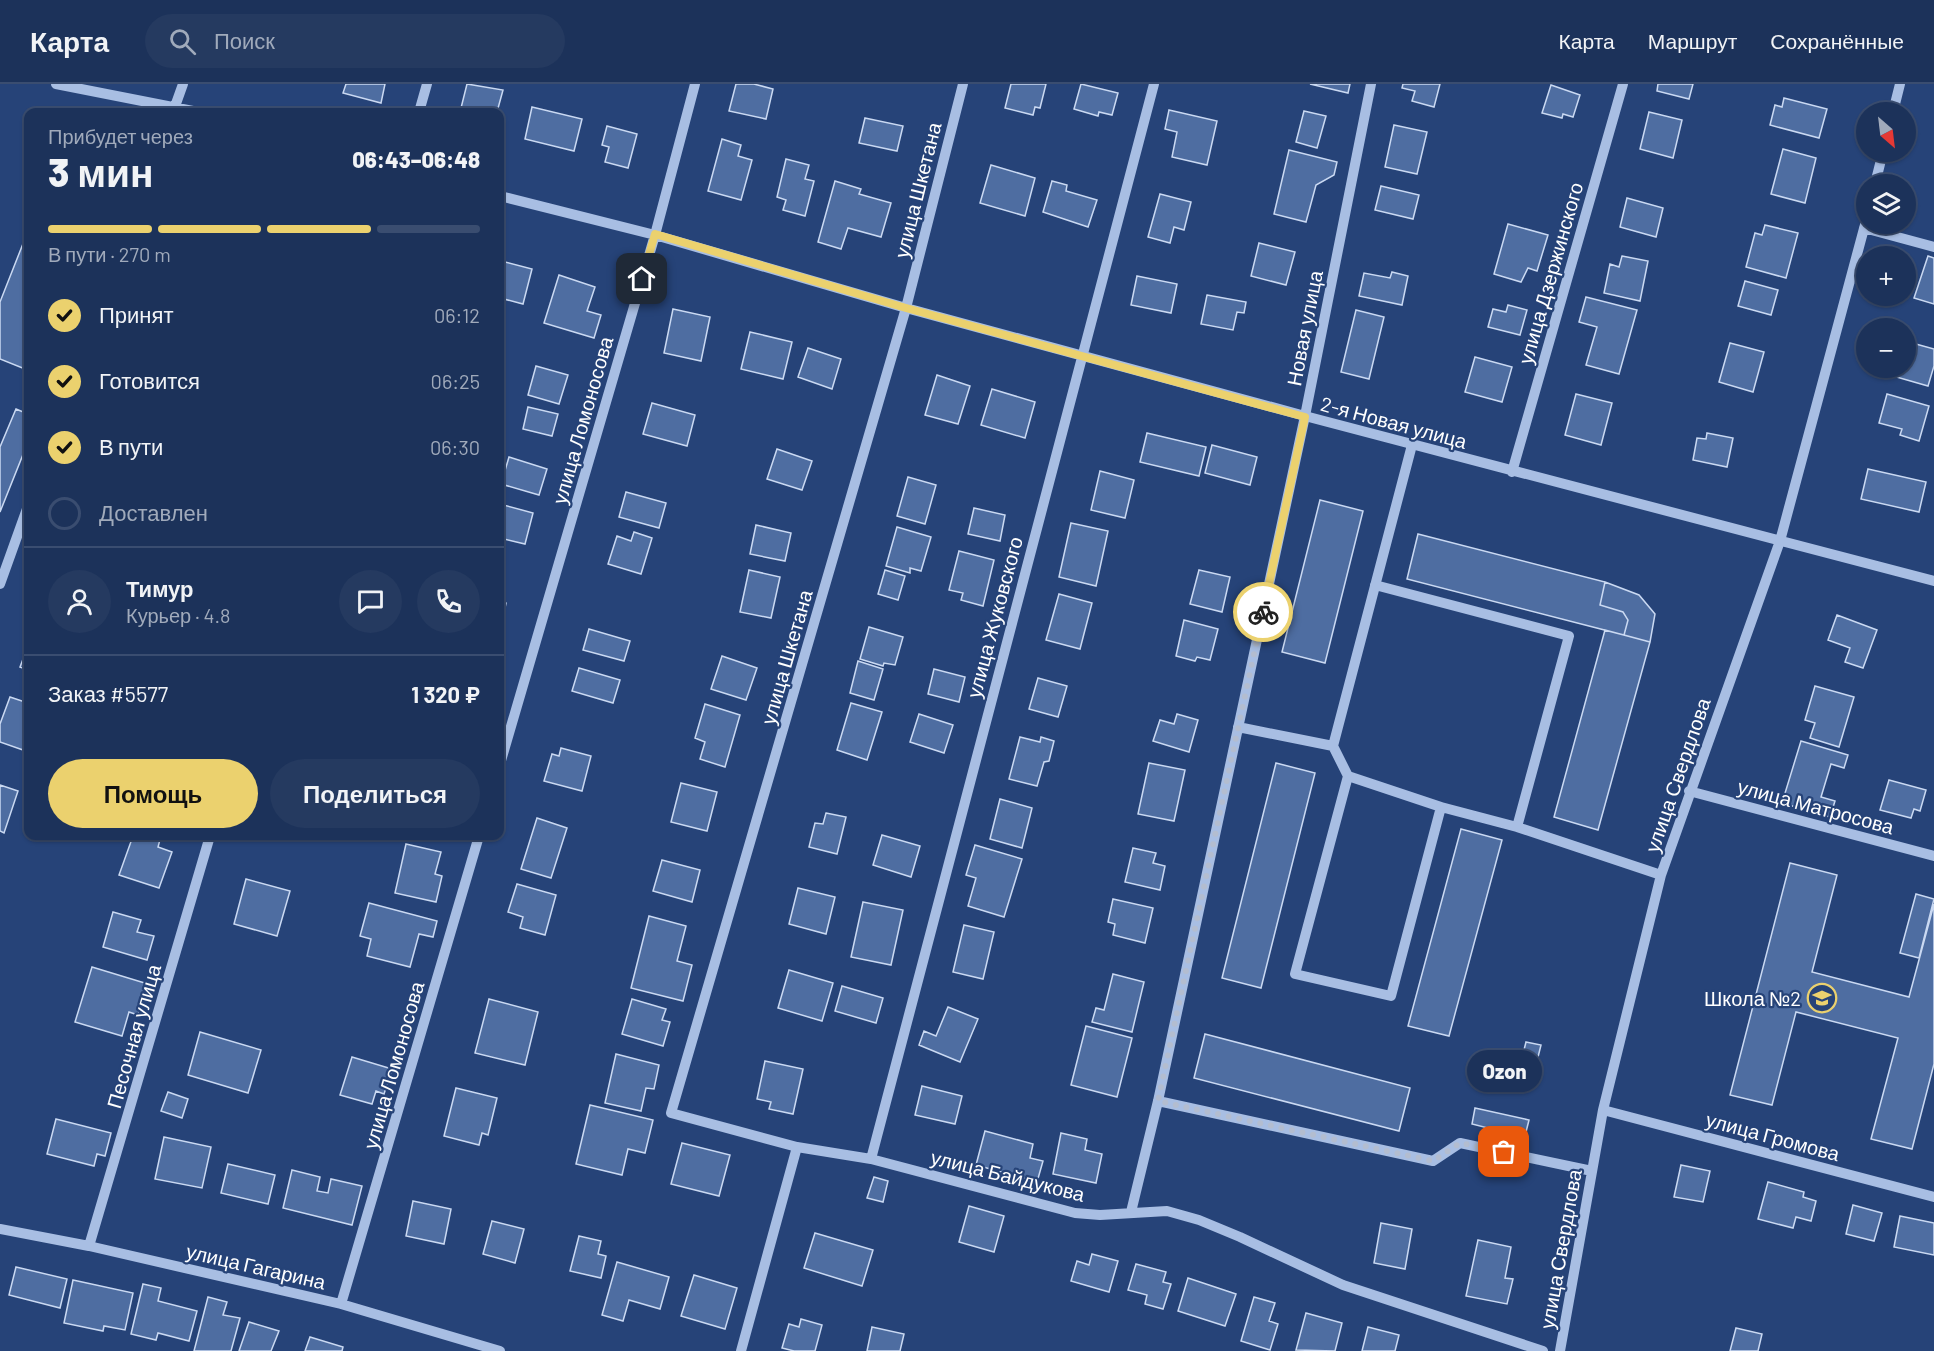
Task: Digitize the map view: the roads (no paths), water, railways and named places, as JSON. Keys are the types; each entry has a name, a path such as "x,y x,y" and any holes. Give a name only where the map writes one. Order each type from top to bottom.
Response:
{"street":[{"path":"56,84 169,108"},
{"path":"174,108 183,84"},
{"path":"420,108 427,84"},
{"name":"улица Ломоносова","path":"504,750 655,234 695,84"},
{"name":"улица Шкетана","path":"797,1147 671,1113 906,308 963,84"},
{"name":"улица Жуковского","path":"871,1159 1081,354 1154,84"},
{"name":"Новая улица","path":"1131,1212 1158,1101 1305,417 1371,84"},
{"name":"улица Дзержинского","path":"1512,472 1623,84"},
{"path":"1896,102 1900,84"},
{"name":"2-я Новая улица","path":"504,197 655,234 906,308 1305,417 1934,581"},
{"name":"улица Свердлова","path":"1560,1351 1603,1110 1661,875 1689,791 1780,541 1863,234"},
{"path":"1893,234 1934,247"},
{"path":"1412,445 1333,746 1348,776 1295,974 1390,996 1441,807"},
{"path":"0,584 24,517"},
{"path":"1376,585 1569,636 1517,827"},
{"path":"1238,727 1333,746"},
{"path":"1348,776 1441,807 1517,827 1661,875"},
{"name":"улица Матросова","path":"1689,791 1934,856"},
{"name":"Песочная улица","path":"89,1246 209,840"},
{"name":"улица Ломоносова","path":"341,1304 478,840"},
{"path":"1158,1101 1433,1161 1460,1143 1592,1171"},
{"name":"улица Громова","path":"1603,1110 1934,1197"},
{"path":"741,1351 797,1147"},
{"name":"улица Байдукова","path":"797,1147 871,1159 1076,1212 1100,1215 1167,1212 1199,1220 1343,1285 1543,1351"},
{"name":"улица Гагарина","path":"0,1229 89,1246 341,1304 500,1351"}],"place":[{"name":"Школа №2","path":"1822,998"},
{"name":"Ozon","path":"1504,1152"}]}
